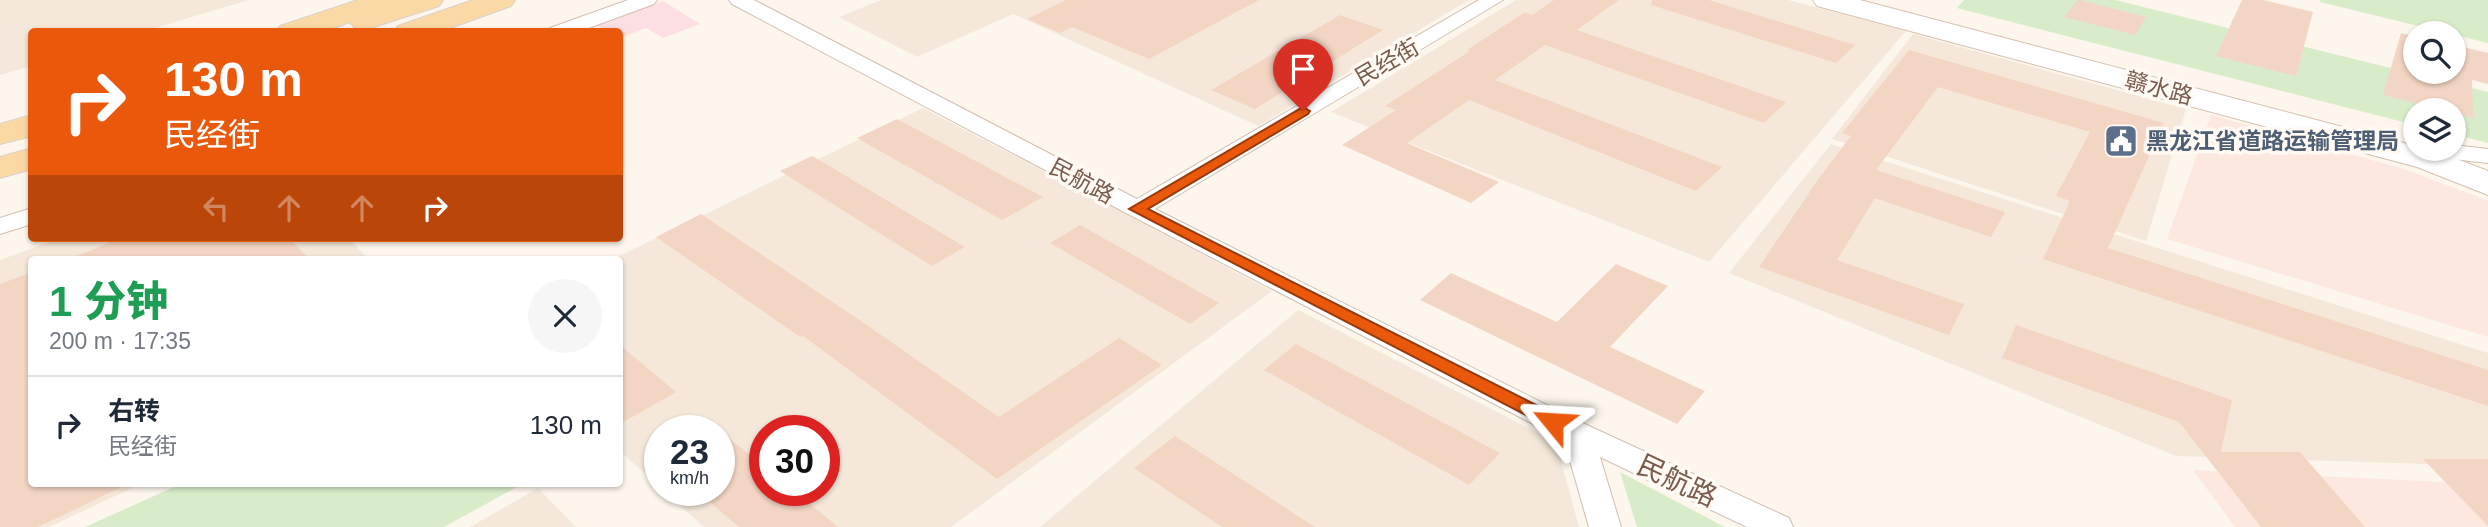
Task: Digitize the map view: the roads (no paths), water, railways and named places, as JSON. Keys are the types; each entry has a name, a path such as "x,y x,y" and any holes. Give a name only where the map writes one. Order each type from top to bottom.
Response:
{"main road":[{"path":"303,28 387,0"},
{"path":"346,28 429,0"},
{"path":"421,28 501,0"},
{"name":"赣水路","path":"1827,0 2429,160 2488,184"},
{"path":"1850,0 2403,145"},
{"path":"0,134 28,126"},
{"path":"0,168 28,159"},
{"path":"2449,161 2488,176"}],"street":[{"path":"568,28 648,0"},
{"name":"民航路","path":"738,0 1137,209 1578,434 1777,527"},
{"name":"民经街","path":"1137,209 1493,0"},
{"path":"2466,154 2488,156"},
{"path":"0,226 28,216"},
{"path":"1578,434 1605,527"}],"place":[{"name":"黑龙江省道路运输管理局","path":"2121,141"}]}
